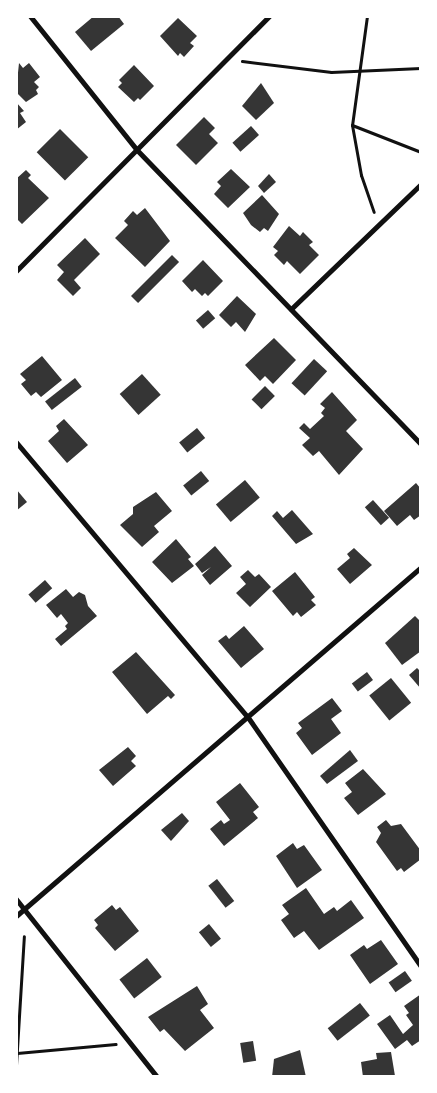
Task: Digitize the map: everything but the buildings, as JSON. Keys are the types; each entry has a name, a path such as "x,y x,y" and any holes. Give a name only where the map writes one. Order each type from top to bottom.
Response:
{"street":[{"path":"30,16 136,149 421,444"},
{"path":"16,271 270,16"},
{"path":"291,309 421,184"},
{"path":"16,442 247,716 421,966"},
{"path":"16,916 421,567"},
{"path":"16,899 157,1077"}],"path":[{"path":"366,16 352,125 361,175 378,224"},
{"path":"226,59 331,72 421,68"},
{"path":"352,125 421,152"},
{"path":"16,1065 24,936"},
{"path":"17,1053 130,1043"}]}
